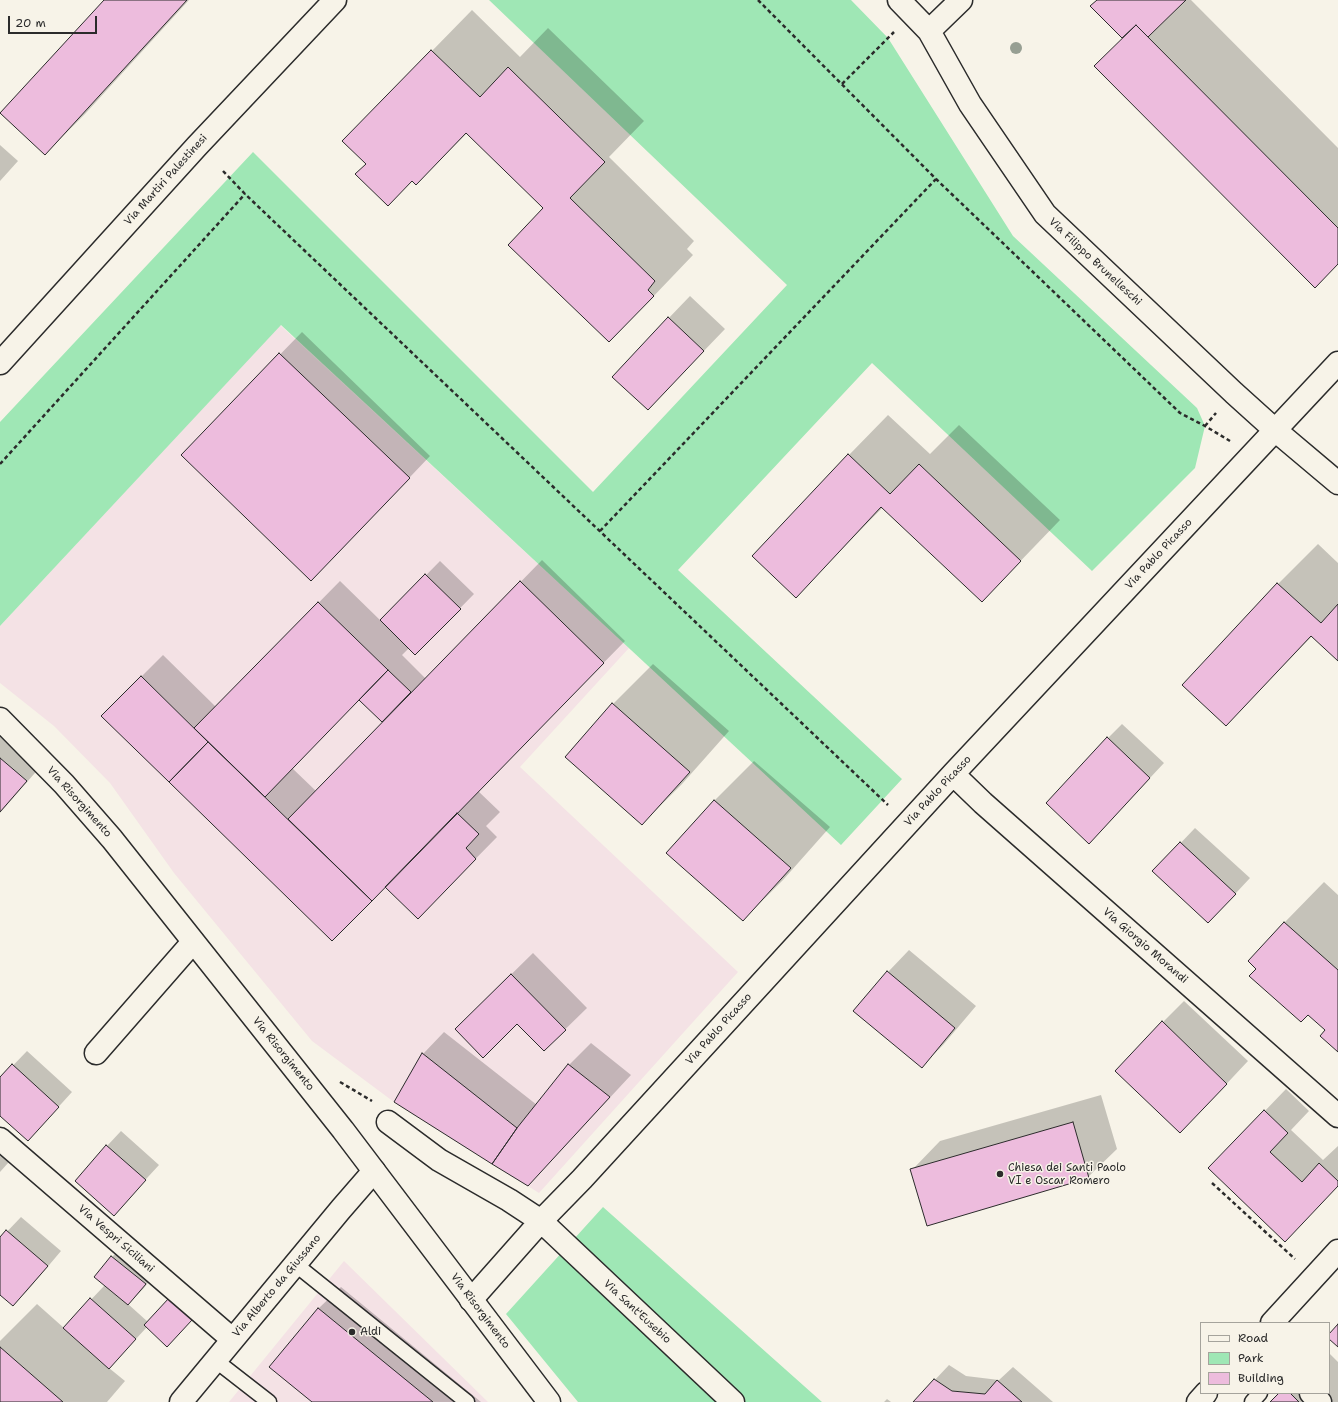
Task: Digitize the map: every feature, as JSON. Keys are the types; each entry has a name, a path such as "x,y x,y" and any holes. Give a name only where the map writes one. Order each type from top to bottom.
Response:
{"street":[{"name":"Via Martiri Palestinesi","path":"0,363 197,146 335,0"},
{"path":"929,31 961,0"},
{"name":"Via Filippo Brunelleschi","path":"906,7 929,31 970,104 1045,214 1275,430 1338,483"},
{"name":"Via Pablo Picasso","path":"541,1221 953,774 1338,363"},
{"name":"Via Risorgimento","path":"0,719 64,784 112,838 193,942 284,1054 550,1402"},
{"name":"Via Giorgio Morandi","path":"953,774 983,803 1338,1116"},
{"path":"96,1053 193,942"},
{"name":"Via Sant'Eusebio","path":"388,1122 439,1160 509,1200 541,1221 733,1402"},
{"name":"Via Vespri Siciliani","path":"0,1139 232,1339"},
{"name":"Via Alberto da Giussano","path":"181,1402 232,1339 374,1171"},
{"path":"472,1300 541,1221"},
{"path":"1273,1322 1338,1251"},
{"path":"1198,1402 1205,1394"},
{"path":"1312,1394 1320,1402"}],"lane":[{"path":"295,1264 467,1402"},
{"path":"215,1360 269,1402"},
{"path":"1252,1402 1259,1394"}],"path":[{"path":"758,0 936,179 1180,414 1205,426 1253,454"},
{"path":"842,84 906,7"},
{"path":"223,171 245,194 908,824"},
{"path":"600,531 936,179"},
{"path":"0,464 245,194"},
{"path":"1212,1183 1314,1277"}],"shaded area":[{"path":"280,325 629,648 520,767 738,972 539,1193 394,1102 312,1041 174,873 110,783 54,726 0,683 0,626"},
{"name":"Aldi","path":"344,1261 488,1402 229,1402"}],"green space":[{"path":"489,0 851,0 888,38 1013,236 1197,408 1205,426 1195,468 1092,571 872,363 678,570 902,779 841,845 281,325 0,626 0,422 253,152 593,492 787,285"},
{"path":"603,1207 822,1402 578,1402 506,1314"}],"building":[{"path":"104,0 187,0 45,155 0,113"},
{"path":"1097,0 1186,0 1148,37 1136,25 1122,38 1090,6"},
{"path":"1136,25 1338,228 1338,264 1315,288 1094,66"},
{"path":"431,50 480,97 508,67 605,162 570,198 655,281 648,290 654,296 609,342 508,245 543,208 466,133 416,185 412,181 388,206 355,174 366,164 342,141"},
{"path":"668,317 704,351 648,410 612,377"},
{"path":"279,353 410,478 311,581 181,455"},
{"path":"848,454 890,494 919,464 1021,561 982,602 881,507 796,598 752,556"},
{"path":"425,574 461,609 415,655 380,620"},
{"path":"520,581 604,663 372,901 288,819"},
{"path":"1277,583 1321,623 1338,604 1338,661 1311,636 1226,726 1182,685"},
{"path":"318,602 388,670 265,797 194,728"},
{"path":"388,670 411,692 382,722 359,700"},
{"path":"141,676 208,742 169,782 101,716"},
{"path":"612,703 690,772 642,825 565,757"},
{"path":"1107,737 1150,778 1089,844 1046,803"},
{"path":"208,742 372,901 332,941 169,782"},
{"path":"0,758 27,781 0,812"},
{"path":"714,800 791,868 743,921 666,853"},
{"path":"457,813 479,834 466,848 476,859 418,919 385,887"},
{"path":"1180,842 1236,894 1208,923 1152,871"},
{"path":"1284,922 1338,970 1338,1052 1320,1036 1325,1030 1308,1015 1301,1022 1249,976 1256,969 1248,961"},
{"path":"887,971 955,1028 922,1068 853,1011"},
{"path":"511,974 566,1030 544,1051 517,1024 483,1058 455,1029"},
{"path":"1162,1021 1227,1084 1180,1133 1115,1071"},
{"path":"422,1053 517,1128 492,1164 394,1102"},
{"path":"12,1064 59,1107 28,1141 0,1116 0,1077"},
{"path":"568,1064 610,1097 528,1186 492,1164 517,1128"},
{"path":"1264,1110 1288,1133 1270,1152 1302,1182 1319,1163 1338,1181 1338,1186 1285,1242 1208,1168"},
{"name":"Chiesa dei Santi Paolo VI e Oscar Romero","path":"1073,1122 1089,1178 927,1226 910,1169"},
{"path":"106,1145 146,1180 114,1216 75,1181"},
{"path":"6,1230 48,1266 13,1306 0,1295 0,1237"},
{"path":"111,1256 146,1284 128,1305 94,1277"},
{"path":"90,1298 136,1339 109,1369 63,1328"},
{"path":"169,1298 192,1320 167,1347 144,1325"},
{"path":"318,1308 433,1402 312,1402 269,1367"},
{"path":"1338,1324 1338,1347 1330,1340 1330,1333"},
{"path":"0,1347 63,1402 0,1402"},
{"path":"934,1379 952,1391 985,1394 997,1380 1022,1402 913,1402"},
{"path":"1278,1394 1291,1394 1299,1402 1270,1402"}],"place":[{"name":"Chiesa dei Santi Paolo VI e Oscar Romero","path":"1000,1174"},
{"name":"Aldi","path":"352,1332"}]}
